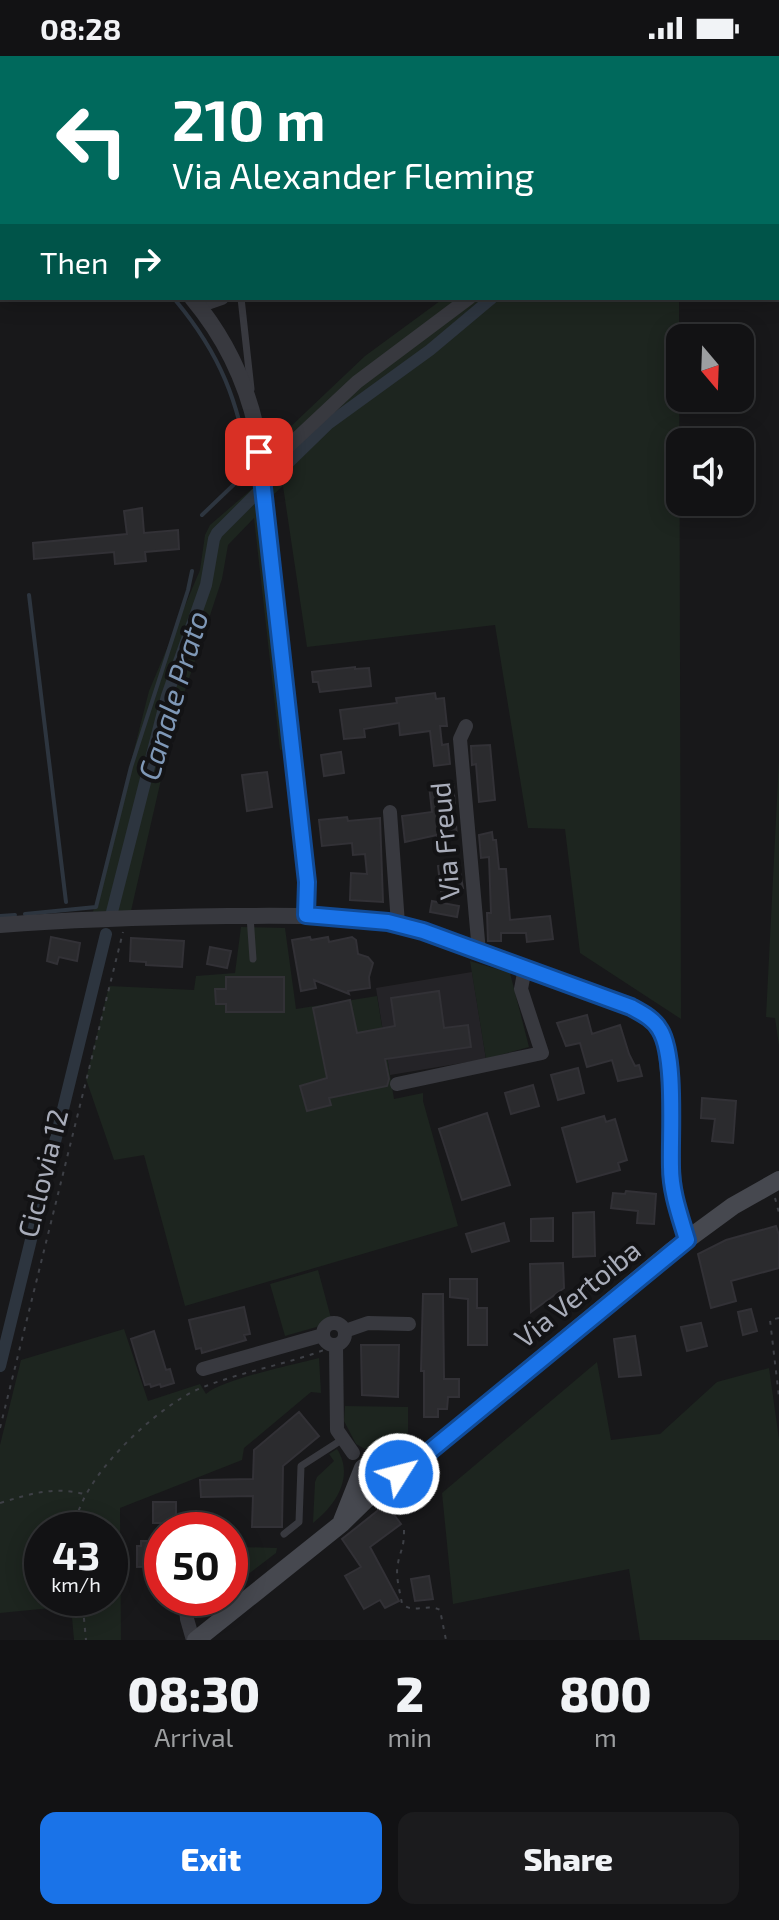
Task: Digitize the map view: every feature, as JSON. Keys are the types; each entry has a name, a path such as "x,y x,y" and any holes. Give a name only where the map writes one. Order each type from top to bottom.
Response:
{"main road":[{"name":"Via Vertoiba","path":"370,1475 419,1460 687,1240 733,1206 775,1185"},
{"path":"195,1640 341,1524 370,1475"}],"street":[{"path":"262,471 357,382 466,300"},
{"path":"195,302 231,357 247,392 256,427 307,882 306,915"},
{"name":"Via Freud","path":"466,726 460,739 479,952"},
{"path":"390,812 398,924"},
{"path":"0,925 126,917 306,915 398,924 631,1007 646,1015 661,1031 668,1065 674,1196 687,1240"},
{"path":"397,1084 542,1053 521,989 525,968"},
{"path":"345,1331 368,1323 409,1324"},
{"path":"330,1324 341,1325 345,1331 345,1338 336,1345 329,1344 323,1335 330,1324"},
{"path":"203,1369 323,1335"},
{"path":"336,1345 336,1423 343,1439 370,1475"},
{"path":"187,1616 195,1640"}],"lane":[{"path":"241,300 256,427"},
{"path":"250,916 253,959"},
{"path":"284,1534 299,1522 301,1466 343,1439"}],"path":[{"name":"Ciclovia 12","path":"0,1428 124,928"},
{"path":"775,1185 779,1213"},
{"path":"779,1318 770,1320 779,1397"},
{"path":"77,1512 84,1494 98,1475 171,1405 199,1388 336,1345"},
{"path":"0,1503 48,1489 84,1494"},
{"path":"404,1530 404,1549 398,1560 397,1573 402,1604 407,1608 434,1607 440,1610 446,1640"},
{"path":"84,1616 86,1640"}],"shaded area":[{"path":"441,300 679,300 679,324 666,324 666,412 679,412 679,428 666,428 666,516 680,516 681,1019 580,953 565,829 528,828 495,625 307,647 283,486 265,502 270,463 268,448 365,356"},
{"path":"253,488 258,489 287,749 280,750 254,518 228,545 222,579 173,727 131,911 93,912 149,691 200,570 205,535 210,525"},
{"path":"779,760 779,1046 775,1018 766,1017"},
{"path":"241,927 285,928 296,1009 377,996 394,1099 423,1093 458,1226 185,1306 144,1155 114,1160 86,1079 109,986 194,990 196,976 235,973"},
{"path":"470,961 510,973 529,1047 486,1059"},
{"path":"472,972 486,1059 390,1075 376,988"},
{"path":"318,1270 331,1318 320,1326 285,1336 270,1284"},
{"path":"124,1329 148,1401 200,1384 206,1394 242,1378 319,1358 321,1393 311,1392 244,1448 242,1460 120,1508 120,1512 24,1512 24,1611 0,1613 0,1445 21,1360"},
{"path":"597,1362 611,1440 660,1434 717,1382 769,1368 779,1439 779,1640 640,1640 629,1569 453,1604 442,1493"},
{"path":"345,1406 408,1407 408,1450 393,1454 365,1449 356,1444 344,1421"},
{"path":"337,1449 344,1470 340,1490 329,1508 313,1523 315,1482 334,1461 329,1454"},
{"path":"248,1547 277,1548 276,1553 248,1574"},
{"path":"72,1616 121,1616 121,1640 74,1640"}],"building":[{"path":"142,508 144,533 178,530 179,549 145,552 146,561 115,564 114,552 34,559 33,543 127,534 124,511"},
{"path":"369,668 371,686 320,692 318,682 313,682 312,672"},
{"path":"435,693 436,699 444,698 447,726 440,726 442,745 448,744 450,764 434,766 430,731 400,735 399,723 364,729 365,737 344,739 340,710 397,703 396,698"},
{"path":"490,745 495,800 479,802 476,764 472,765 471,746"},
{"path":"341,752 344,773 324,776 321,755"},
{"path":"267,772 272,807 247,811 242,775"},
{"path":"453,783 455,805 442,807 444,825 456,824 457,838 438,840 437,835 405,842 402,816 432,812 429,785"},
{"path":"347,817 348,821 380,818 383,902 350,900 351,873 367,874 365,854 353,855 352,843 322,846 319,820"},
{"path":"492,832 493,840 496,840 499,869 506,869 510,920 550,916 553,939 527,942 526,933 501,933 501,941 488,941 487,913 491,913 489,857 481,858 479,835"},
{"path":"458,862 463,888 441,891 438,866"},
{"path":"432,901 459,906 457,917 430,912"},
{"path":"51,937 80,943 77,961 59,957 57,964 47,961"},
{"path":"310,937 311,940 328,937 329,942 352,937 356,940 358,954 368,957 373,963 370,988 348,991 349,994 314,980 316,988 301,991 292,940"},
{"path":"131,938 184,941 182,967 130,961"},
{"path":"210,947 231,951 227,968 207,964"},
{"path":"226,977 284,977 284,1012 226,1012 226,1004 216,1004 215,989 226,989"},
{"path":"439,991 444,1028 468,1025 471,1047 385,1059 389,1079 387,1086 329,1098 331,1105 307,1111 300,1086 327,1078 313,1008 350,1000 357,1033 395,1026 391,998"},
{"path":"587,1015 592,1034 620,1025 629,1054 635,1066 639,1065 642,1076 618,1081 612,1060 587,1067 580,1043 566,1046 557,1023"},
{"path":"578,1068 584,1093 558,1100 551,1075"},
{"path":"533,1085 539,1106 511,1114 505,1093"},
{"path":"702,1098 736,1101 733,1143 712,1141 715,1119 701,1118"},
{"path":"487,1113 510,1185 462,1200 439,1129"},
{"path":"604,1116 606,1122 615,1119 627,1160 618,1163 620,1170 577,1182 562,1128"},
{"path":"626,1191 656,1194 654,1224 637,1223 638,1211 611,1208 613,1193 625,1194"},
{"path":"594,1212 595,1256 573,1257 573,1213"},
{"path":"553,1218 553,1241 531,1241 531,1219"},
{"path":"504,1223 509,1241 472,1252 466,1234"},
{"path":"776,1226 779,1268 731,1281 736,1301 711,1308 698,1254 726,1240"},
{"path":"563,1263 564,1288 531,1312 530,1264"},
{"path":"450,1279 477,1279 477,1308 487,1308 487,1345 468,1345 468,1299 450,1297"},
{"path":"423,1294 443,1294 444,1379 459,1379 459,1397 448,1397 447,1409 438,1409 438,1417 424,1417 424,1371 421,1371"},
{"path":"244,1307 250,1334 244,1335 246,1340 202,1353 201,1348 196,1349 189,1320"},
{"path":"751,1309 757,1331 743,1335 738,1312"},
{"path":"701,1323 707,1346 687,1351 681,1327"},
{"path":"154,1331 166,1370 170,1369 174,1383 161,1387 160,1384 145,1385 131,1339"},
{"path":"635,1336 641,1375 619,1377 614,1339"},
{"path":"361,1345 399,1345 398,1397 362,1395"},
{"path":"299,1412 319,1436 283,1466 282,1527 252,1527 253,1496 201,1497 200,1480 253,1479 254,1450"},
{"path":"153,1502 176,1502 176,1512 153,1512"},
{"path":"386,1504 401,1524 370,1547 399,1601 385,1608 380,1600 364,1609 345,1576 361,1567 342,1539"},
{"path":"141,1541 144,1541 144,1567 137,1567 137,1546 141,1546"},
{"path":"429,1576 433,1599 415,1601 411,1579"}],"waterway":[{"name":"Canale Prato","path":"289,462 328,424 430,350 490,300"},
{"path":"176,301 205,340 225,380 240,422 249,470 202,515"},
{"name":"Canale Prato","path":"112,912 167,696 206,585 214,539 257,493"},
{"path":"25,914 96,907 131,767 192,571"},
{"path":"29,595 66,902"},
{"path":"0,916 15,915"},
{"name":"Canale Prato","path":"0,1366 106,934"}],"route":[{"path":"259,452 307,882 306,915 388,922 423,931 631,1007 656,1025 665,1041 674,1196 687,1240 399,1474"}]}
